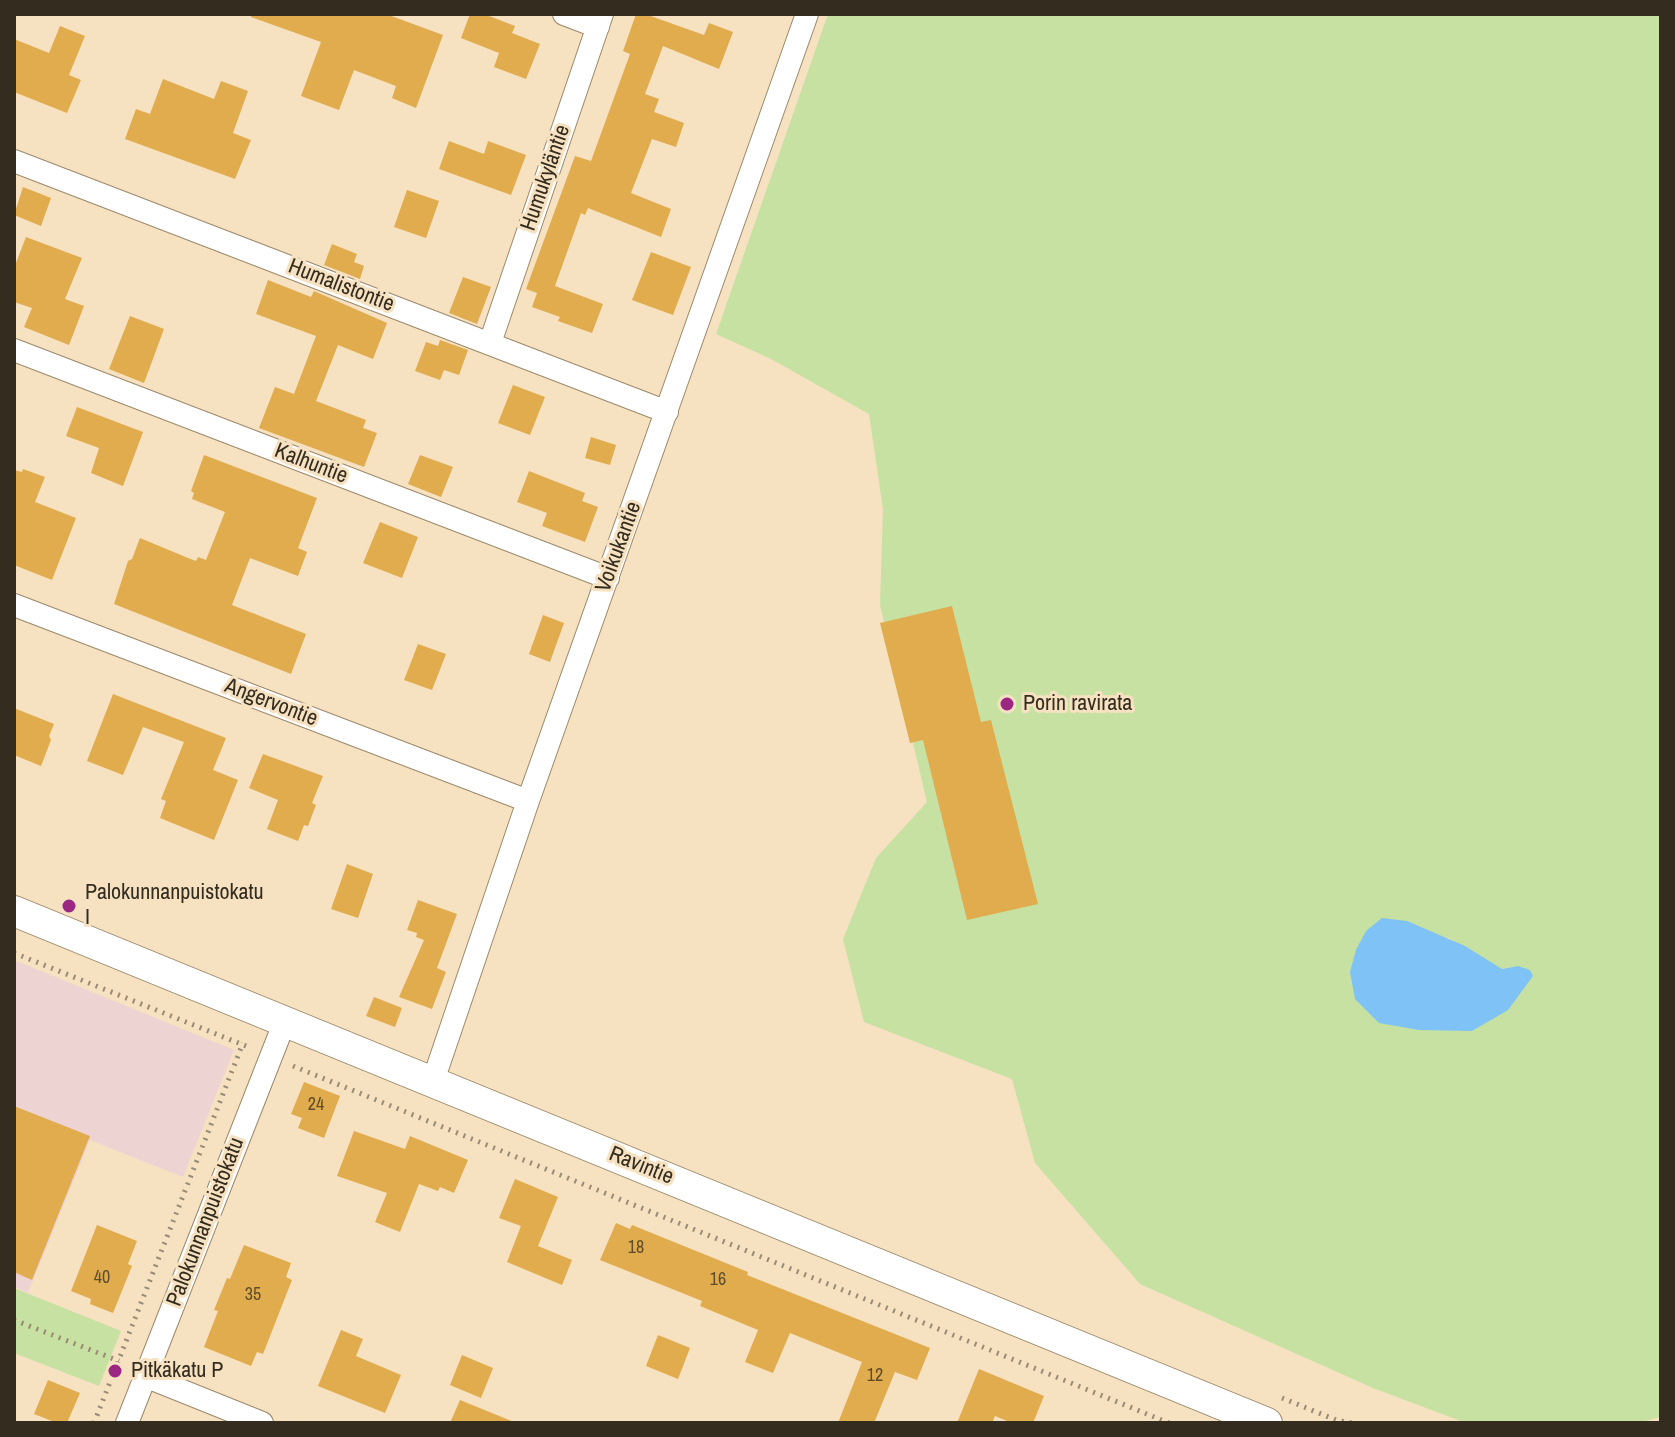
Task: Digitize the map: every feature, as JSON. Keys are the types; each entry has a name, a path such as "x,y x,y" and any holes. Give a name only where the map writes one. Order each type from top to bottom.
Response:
{"main road":[{"name":"Ravintie","path":"14,911 1267,1423"}],"street":[{"path":"564,14 600,20"},
{"name":"Voikukantie","path":"433,1081 528,801 807,14"},
{"name":"Humukyläntie","path":"490,343 600,20"},
{"name":"Humalistontie","path":"14,161 667,412"},
{"name":"Kalhuntie","path":"14,350 608,578"},
{"name":"Angervontie","path":"14,605 528,801"},
{"name":"Palokunnanpuistokatu","path":"127,1423 285,1021"},
{"path":"145,1376 262,1423"}],"path":[{"path":"14,953 1169,1423"},
{"path":"94,1423 257,1010"},
{"path":"14,1320 119,1361"}],"shaded area":[{"path":"14,960 234,1050 183,1177 90,1140 28,1293 14,1287"}],"green space":[{"path":"828,14 1661,14 1661,1417 1637,1423 1466,1423 1373,1388 1140,1284 1035,1163 1012,1079 864,1022 843,939 876,858 927,802 880,605 883,509 869,414 771,359 716,334","holes":["1446,937 1502,969 1518,966 1508,1010"]},
{"path":"14,1288 121,1331 99,1386 14,1353"}],"water":[{"path":"1382,918 1407,921 1465,946 1502,969 1518,966 1530,970 1533,976 1508,1010 1472,1031 1419,1030 1379,1023 1355,999 1350,972 1356,950 1366,931"}],"building":[{"path":"251,14 386,14 443,35 416,108 392,98 396,86 354,70 339,110 301,96 321,42 251,17"},
{"path":"470,14 484,14 515,26 512,33 540,44 526,79 494,67 499,53 461,38"},
{"path":"636,14 645,14 704,35 709,23 733,32 719,69 663,46 645,94 659,99 654,112 684,123 676,147 652,139 631,193 671,209 661,237 588,208 585,215 581,213 555,286 603,304 592,333 558,321 560,317 532,307 537,293 526,289 575,156 591,161 630,54 623,51"},
{"path":"60,26 85,36 69,75 81,80 67,113 14,92 14,39 49,53"},
{"path":"163,79 214,99 221,81 248,91 233,133 251,140 235,179 125,139 136,109 150,114"},
{"path":"449,141 484,154 488,141 526,155 511,195 439,169"},
{"path":"23,187 51,198 41,226 14,215"},
{"path":"407,190 439,201 426,238 394,227"},
{"path":"26,237 82,258 65,299 84,306 69,345 24,327 32,308 14,302 14,268"},
{"path":"332,244 357,254 354,262 364,266 360,279 324,265"},
{"path":"651,252 691,267 673,315 632,300"},
{"path":"463,277 491,287 477,324 449,313"},
{"path":"268,280 311,297 314,291 387,323 373,359 338,345 316,401 366,420 363,428 377,433 364,467 259,428 275,387 294,394 316,336 256,314"},
{"path":"130,316 164,329 144,383 109,369"},
{"path":"440,340 468,350 459,375 444,370 440,380 415,371 426,342 438,346"},
{"path":"513,385 545,397 530,435 498,423"},
{"path":"77,407 143,432 123,486 91,473 99,448 66,436"},
{"path":"591,437 616,445 610,465 585,458"},
{"path":"204,455 317,498 298,548 307,552 298,576 250,558 232,605 306,634 291,674 114,604 128,561 132,559 140,538 196,561 198,557 206,560 225,512 192,499 194,493 191,491"},
{"path":"420,455 453,467 441,497 408,484"},
{"path":"23,469 45,477 35,502 76,518 52,580 14,565 14,470 22,472"},
{"path":"529,471 585,493 582,501 598,507 585,542 542,526 547,513 517,502"},
{"path":"380,522 418,537 402,578 363,563"},
{"path":"952,606 981,722 991,720 1038,904 967,920 923,740 910,743 880,623"},
{"path":"543,615 564,623 550,662 529,654"},
{"path":"418,644 446,654 432,690 404,680"},
{"path":"113,694 226,738 213,770 238,780 214,840 160,818 166,801 161,799 184,742 143,727 123,775 87,761"},
{"path":"14,708 54,724 41,766 14,755"},
{"path":"263,754 323,776 312,803 316,805 308,826 304,825 298,841 267,829 278,800 249,788"},
{"path":"347,864 373,874 358,918 331,909"},
{"path":"418,900 457,914 437,968 446,972 432,1009 399,997 424,940 416,937 417,933 407,930"},
{"path":"374,997 402,1008 395,1027 366,1016"},
{"path":"304,1082 340,1096 324,1138 298,1128 302,1118 291,1114"},
{"path":"14,1106 90,1136 32,1280 14,1272"},
{"path":"354,1131 405,1149 410,1136 468,1160 454,1193 419,1184 400,1232 375,1222 387,1193 337,1176"},
{"path":"515,1179 558,1197 538,1246 572,1260 562,1285 507,1262 521,1226 499,1218"},
{"path":"616,1223 630,1229 632,1225 930,1348 917,1380 895,1372 874,1423 838,1423 862,1362 790,1333 773,1373 745,1362 758,1330 700,1306 702,1301 600,1260"},
{"path":"97,1225 137,1241 128,1264 132,1266 113,1313 90,1304 91,1299 71,1291"},
{"path":"244,1245 291,1263 286,1277 292,1280 263,1354 257,1352 251,1366 204,1347 218,1311 214,1310"},
{"path":"341,1330 363,1339 356,1356 401,1375 385,1413 318,1386"},
{"path":"658,1335 690,1348 678,1379 646,1366"},
{"path":"462,1355 493,1368 481,1398 450,1385"},
{"path":"979,1369 1044,1396 1033,1423 1012,1423 995,1416 992,1423 957,1423"},
{"path":"48,1380 80,1393 67,1423 57,1423 34,1414"},
{"path":"460,1400 514,1422 514,1423 450,1423"}],"place":[{"name":"Porin ravirata","path":"1007,704"},
{"name":"Palokunnanpuistokatu I","path":"69,906"},
{"name":"Pitkäkatu P","path":"115,1371"}]}
